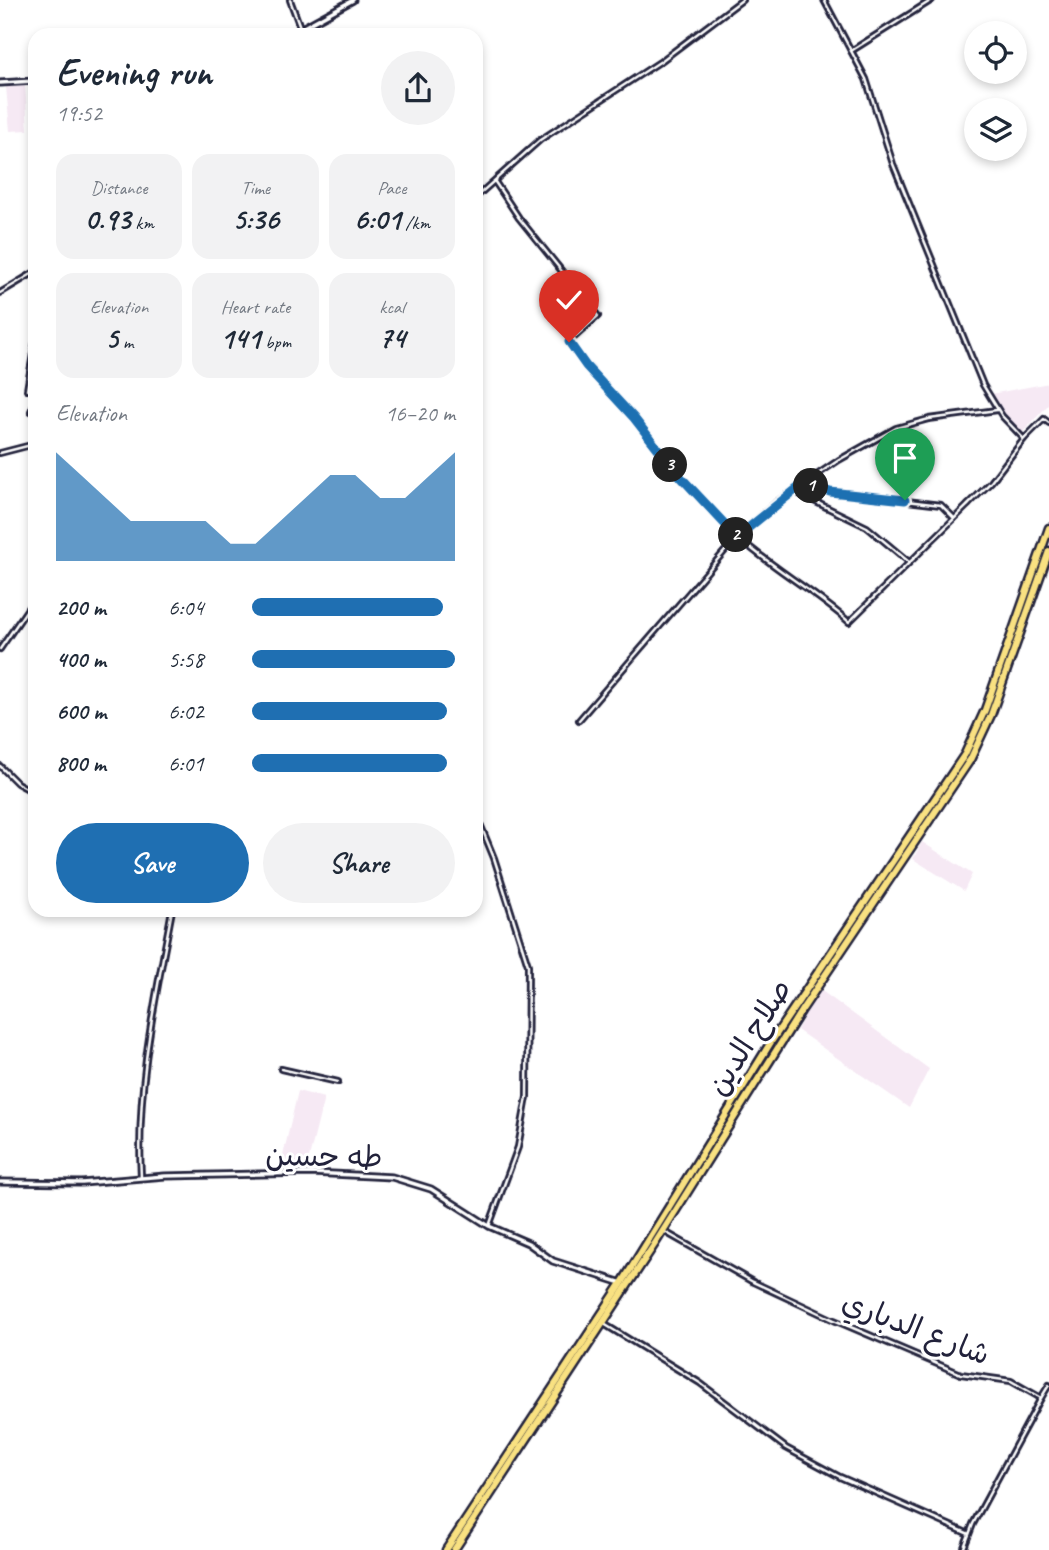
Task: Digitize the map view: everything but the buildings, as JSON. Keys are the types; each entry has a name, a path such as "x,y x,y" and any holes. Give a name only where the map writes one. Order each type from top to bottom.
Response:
{"highway":[{"name":"صلاح الدين","path":"454,1550 622,1283 974,753 998,696 1049,528"},
{"name":"صلاح الدين","path":"1037,573 1049,551"},
{"name":"صلاح الدين","path":"446,1550 663,1230 708,1152"}],"street":[{"path":"290,0 299,28"},
{"path":"304,28 353,0"},
{"path":"483,191 540,140 662,61 742,0"},
{"path":"824,0 875,102 901,183 917,214 983,384 998,410 1024,439"},
{"path":"851,51 932,0"},
{"path":"0,83 28,81"},
{"path":"495,182 519,218 598,316 569,342 586,366 634,418 677,473 737,537 806,586 849,622 991,482 1039,421 1044,419 1049,423"},
{"path":"0,293 28,276"},
{"path":"27,390 28,384"},
{"path":"579,720 737,537 793,491 896,428 929,419 998,410"},
{"path":"0,453 28,446"},
{"path":"804,483 830,492 941,505 954,517"},
{"path":"793,491 867,527 909,562"},
{"path":"0,649 28,608"},
{"path":"0,766 17,783 28,789"},
{"path":"483,831 528,965 527,1097 519,1147 489,1226"},
{"path":"141,1178 138,1124 140,1091 171,917"},
{"path":"281,1069 338,1082"},
{"name":"طه حسين","path":"0,1182 82,1183 141,1178 312,1173 392,1177 432,1189 489,1226 528,1243 553,1261 622,1283"},
{"name":"شارع الدباري","path":"663,1230 753,1282 834,1320 966,1376 1011,1381 1041,1398"},
{"path":"601,1322 700,1383 786,1448 849,1481 969,1534"},
{"path":"963,1550 1049,1385"}],"shaded area":[{"path":"25,86 28,130 10,131 6,87"},
{"path":"1049,383 1049,404 1022,433 1003,414 991,394"},
{"path":"922,842 972,874 964,891 913,859"},
{"path":"819,989 929,1069 909,1108 797,1030"},
{"path":"298,1091 324,1098 307,1166 282,1160"}],"route":[{"path":"569,342 586,366 634,418 677,473 737,537 778,501 804,483 830,492 905,500"}]}
